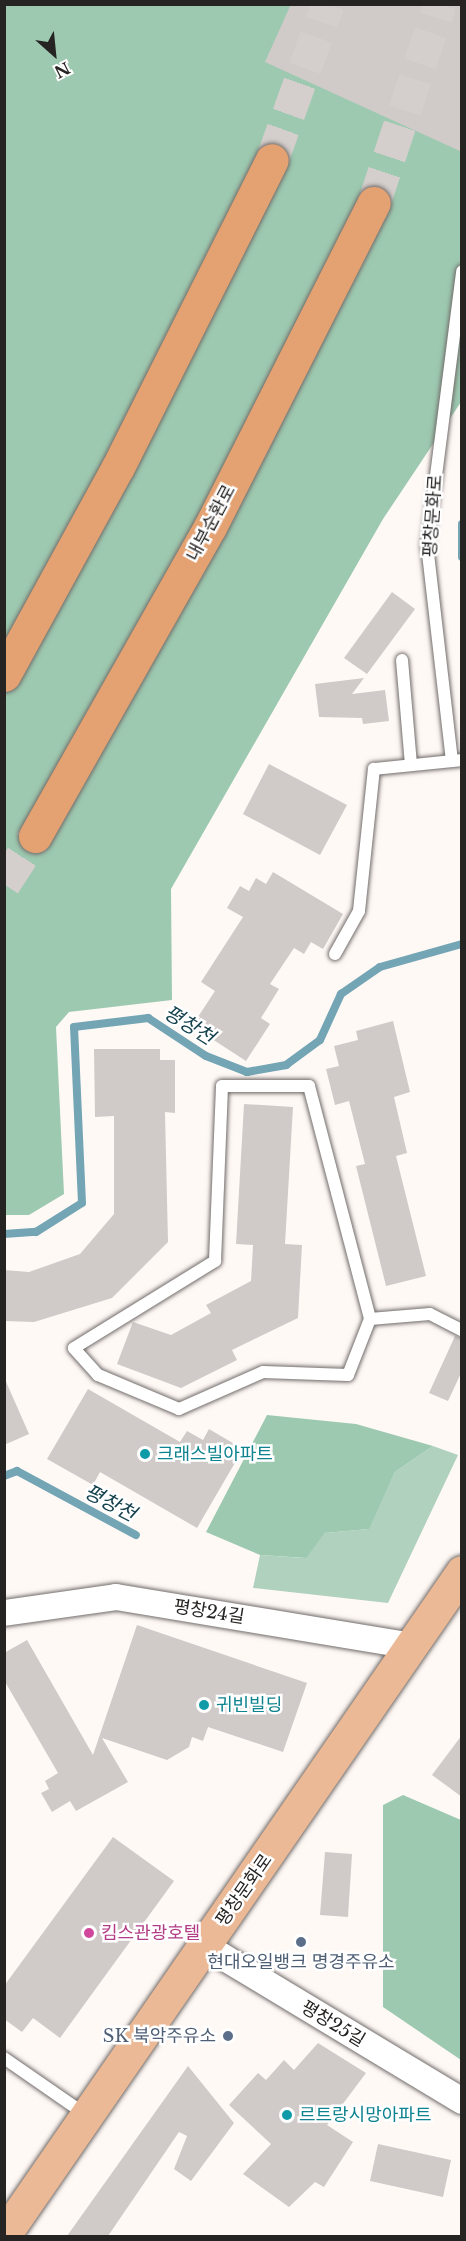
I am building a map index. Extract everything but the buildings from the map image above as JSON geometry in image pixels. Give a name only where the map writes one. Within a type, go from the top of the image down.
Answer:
[{"type":"highway","points":[[4,675],[118,466],[273,160]]},
{"type":"highway","name":"내부순환로","points":[[35,836],[210,527],[374,203]]},
{"type":"main road","name":"평창문화로","points":[[6,2235],[86,2115],[413,1646],[462,1572]]},
{"type":"street","name":"평창24길","points":[[4,1613],[116,1597],[413,1646]]},
{"type":"street","name":"평창25길","points":[[205,1946],[462,2101]]},
{"type":"lane","name":"평창문화로","points":[[335,954],[359,911],[374,769],[457,760],[427,546],[462,271]]},
{"type":"lane","points":[[402,660],[411,765]]},
{"type":"lane","points":[[222,1086],[309,1086],[370,1319],[348,1375],[263,1371],[179,1409],[98,1375],[74,1348],[215,1261],[222,1086]]},
{"type":"lane","points":[[370,1319],[430,1314],[462,1330]]},
{"type":"lane","points":[[4,2058],[86,2115]]},
{"type":"green space","points":[[5,5],[461,5],[461,402],[383,519],[171,889],[172,1000],[69,1012],[56,1027],[64,1194],[29,1215],[5,1215]]},
{"type":"green space","points":[[267,1415],[356,1424],[433,1446],[395,1472],[369,1529],[325,1533],[306,1558],[260,1555],[206,1532]]},
{"type":"green space","points":[[433,1446],[458,1455],[388,1603],[253,1588],[260,1555],[305,1558],[325,1533],[368,1529],[395,1472]]},
{"type":"green space","points":[[403,1795],[461,1820],[461,2060],[383,2007],[383,1805]]},
{"type":"waterway","name":"평창천","points":[[462,524],[462,557]]},
{"type":"waterway","name":"평창천","points":[[4,1234],[36,1232],[82,1203],[74,1027],[148,1018],[206,1056],[247,1072],[286,1065],[320,1040],[341,994],[380,967],[462,944]]},
{"type":"waterway","name":"평창천","points":[[4,1476],[17,1471],[136,1535]]},
{"type":"tunnel","points":[[272,160],[328,4]]},
{"type":"tunnel","points":[[374,203],[440,4]]},
{"type":"tunnel","points":[[4,884],[35,836]]},
{"type":"place","name":"크래스빌아파트","points":[[145,1454]]},
{"type":"place","name":"귀빈빌딩","points":[[204,1705]]},
{"type":"place","name":"킴스관광호텔","points":[[89,1933]]},
{"type":"place","name":"현대오일뱅크 명경주유소","points":[[301,1942]]},
{"type":"place","name":"SK 북악주유소","points":[[228,2036]]},
{"type":"place","name":"르트랑시망아파트","points":[[287,2115]]}]
